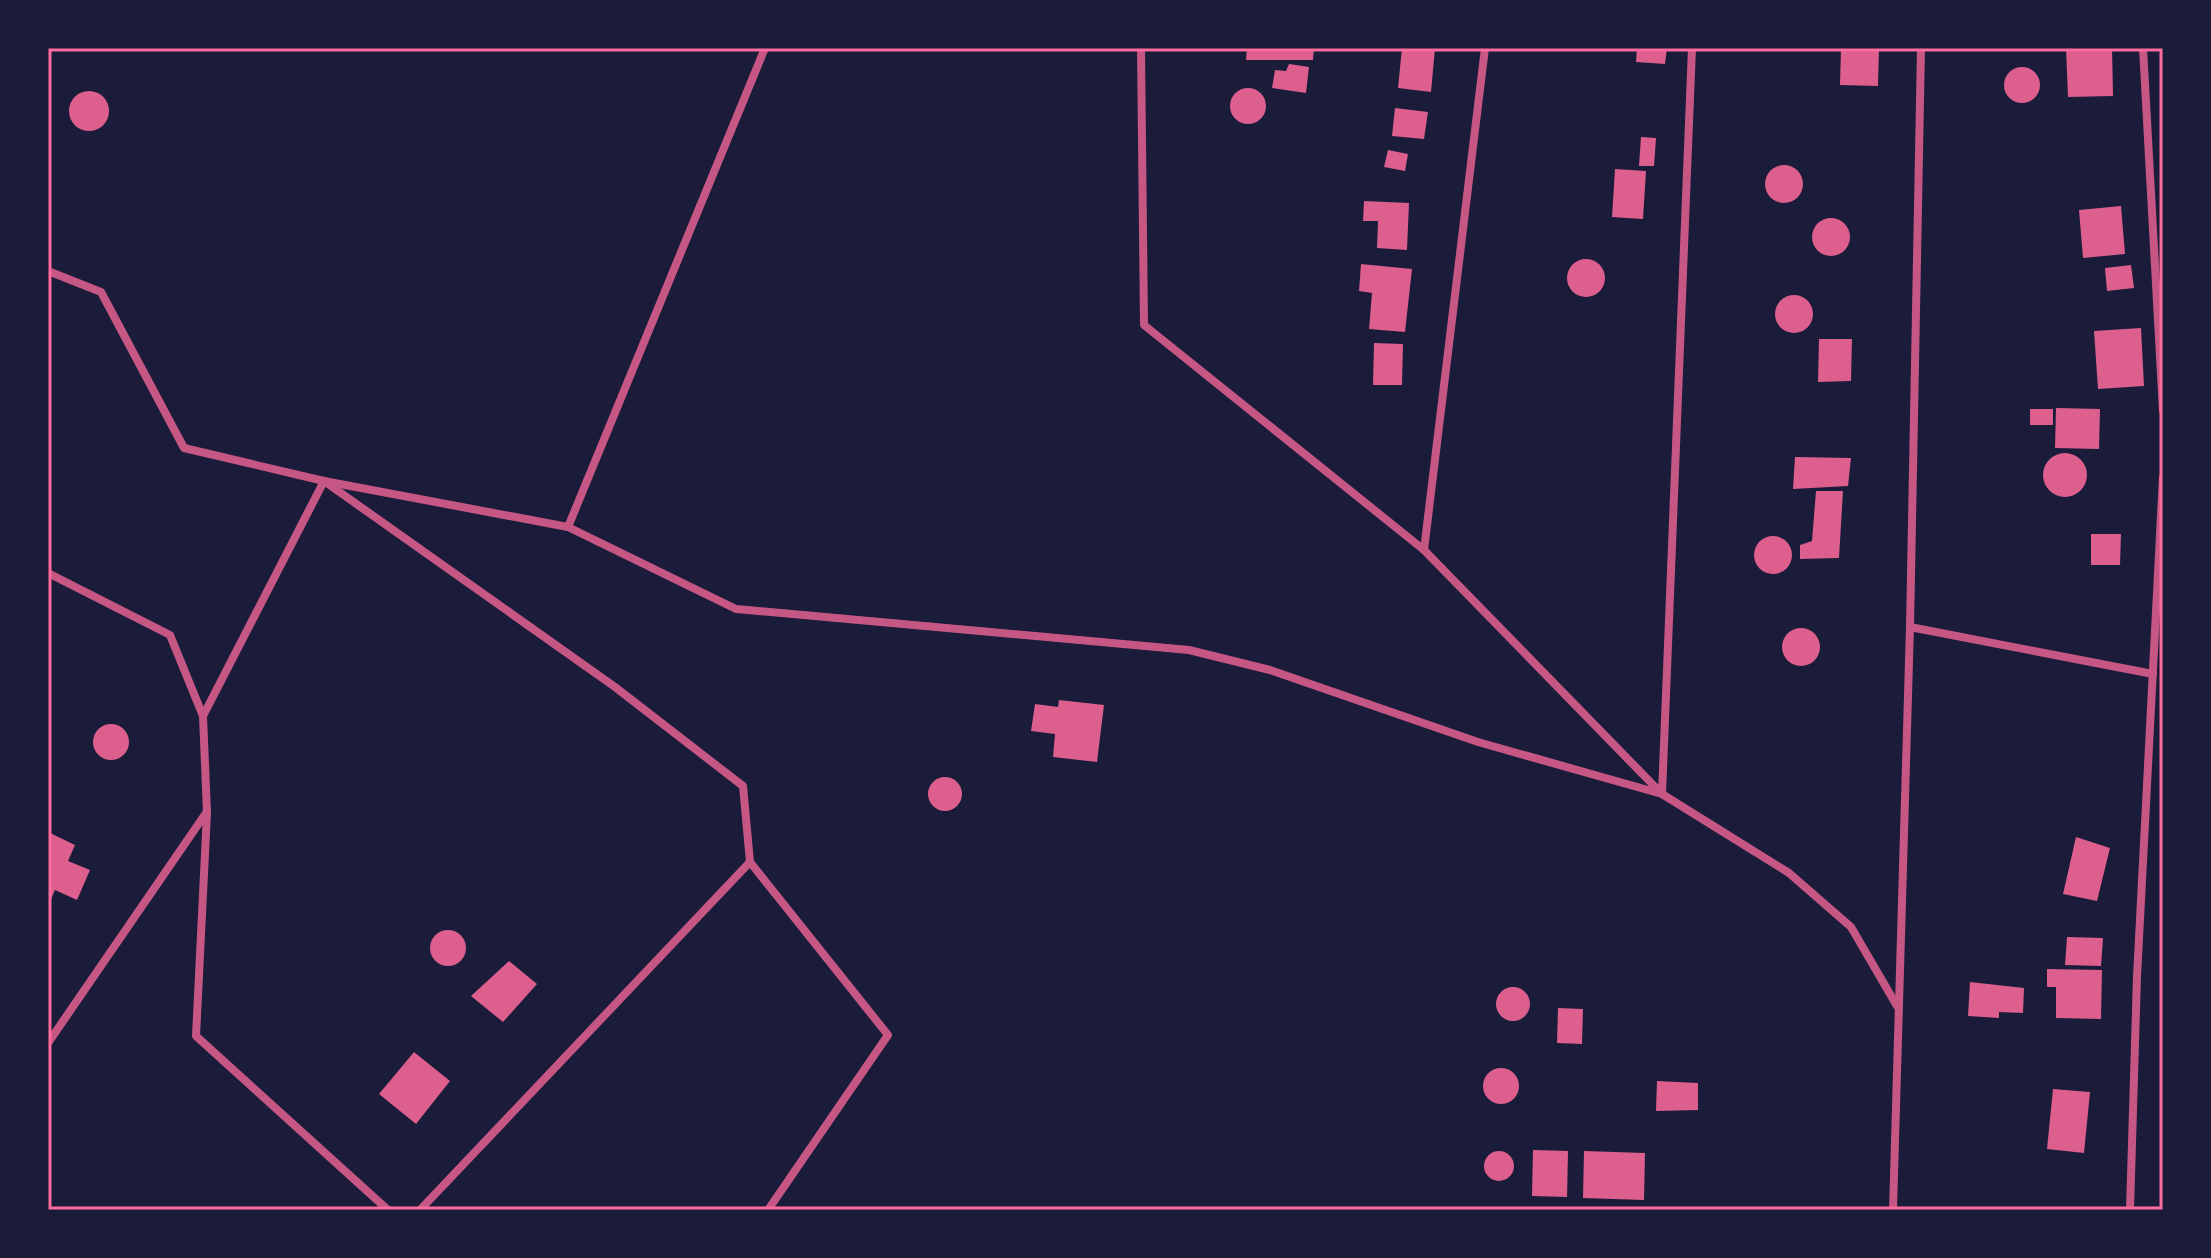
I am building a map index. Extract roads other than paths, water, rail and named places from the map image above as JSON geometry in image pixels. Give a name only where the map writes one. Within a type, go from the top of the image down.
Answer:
[{"type":"street","points":[[568,527],[765,48]]},
{"type":"street","points":[[1141,48],[1144,325],[1424,550],[1662,794],[1789,873],[1851,927],[1897,1006]]},
{"type":"street","points":[[1424,550],[1485,48]]},
{"type":"street","points":[[1662,794],[1692,48]]},
{"type":"street","points":[[1893,1210],[1910,627],[1921,48]]},
{"type":"street","points":[[2143,48],[2163,411]]},
{"type":"street","points":[[48,271],[101,292],[184,448],[324,481],[568,527],[736,609],[1189,650],[1270,670],[1478,742],[1662,794]]},
{"type":"street","points":[[2130,1210],[2137,977],[2163,477]]},
{"type":"street","points":[[203,716],[324,481]]},
{"type":"street","points":[[324,481],[615,687],[743,786],[750,862],[888,1035],[768,1210]]},
{"type":"street","points":[[48,573],[170,635],[203,716],[207,813],[196,1036],[388,1210]]},
{"type":"street","points":[[1910,627],[2153,674]]},
{"type":"street","points":[[48,1043],[207,813]]},
{"type":"street","points":[[420,1210],[750,862]]}]
